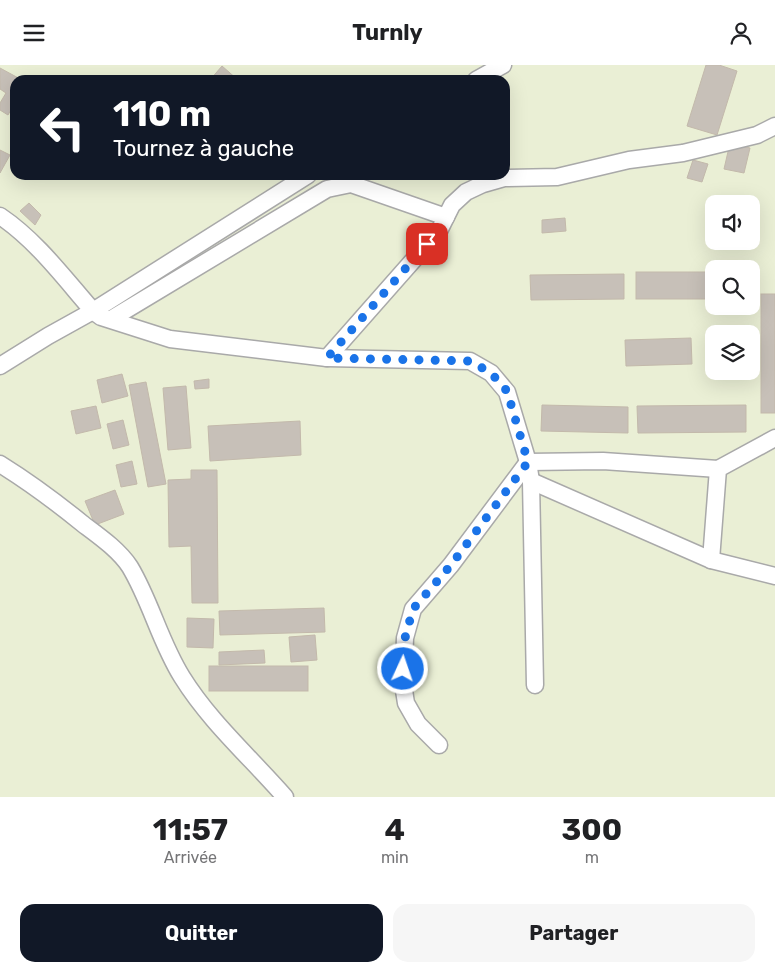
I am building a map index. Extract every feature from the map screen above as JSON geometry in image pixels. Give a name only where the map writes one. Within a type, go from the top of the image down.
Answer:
[{"type":"street","points":[[485,75],[503,65]]},
{"type":"street","points":[[510,178],[557,177],[629,160],[683,153],[757,135],[775,125]]},
{"type":"street","points":[[0,366],[48,335],[93,311],[300,180]]},
{"type":"street","points":[[327,358],[439,231],[452,205],[466,192],[497,180]]},
{"type":"street","points":[[111,319],[327,189],[351,184],[446,217]]},
{"type":"street","points":[[0,216],[19,229],[93,311],[101,317],[170,339],[327,358],[470,361],[491,373],[507,391],[528,462],[531,481],[535,685]]},
{"type":"street","points":[[528,462],[603,461],[718,469],[775,438]]},
{"type":"street","points":[[439,745],[418,724],[406,703],[403,684],[405,638],[413,609],[451,565],[528,462]]},
{"type":"street","points":[[0,463],[32,484],[107,542],[129,565],[181,676],[210,718],[285,797]]},
{"type":"street","points":[[711,560],[718,469]]},
{"type":"street","points":[[531,481],[711,560],[775,575]]},
{"type":"green space","points":[[0,65],[775,65],[775,797],[0,797]]},
{"type":"building","points":[[706,65],[719,65],[737,71],[717,135],[687,126]]},
{"type":"building","points":[[222,66],[232,75],[214,75]]},
{"type":"building","points":[[0,68],[13,75],[10,75],[10,112],[8,115],[0,110],[0,103],[6,93],[0,89]]},
{"type":"building","points":[[730,143],[750,148],[744,173],[724,169]]},
{"type":"building","points":[[0,150],[10,155],[0,173]]},
{"type":"building","points":[[693,160],[708,164],[702,182],[687,178]]},
{"type":"building","points":[[29,203],[41,215],[35,225],[20,211]]},
{"type":"building","points":[[565,218],[566,231],[542,233],[542,220]]},
{"type":"building","points":[[636,272],[705,272],[705,299],[636,299]]},
{"type":"building","points":[[624,274],[624,299],[531,300],[530,275]]},
{"type":"building","points":[[761,294],[775,294],[775,413],[761,413]]},
{"type":"building","points":[[691,338],[692,364],[626,366],[625,340]]},
{"type":"building","points":[[122,374],[128,396],[102,403],[97,380]]},
{"type":"building","points":[[209,379],[209,388],[195,389],[194,381]]},
{"type":"building","points":[[146,382],[166,484],[148,487],[129,385]]},
{"type":"building","points":[[186,386],[191,448],[168,450],[163,388]]},
{"type":"building","points":[[542,405],[628,407],[628,433],[541,431]]},
{"type":"building","points":[[746,405],[746,432],[638,433],[637,406]]},
{"type":"building","points":[[96,406],[101,428],[76,434],[71,411]]},
{"type":"building","points":[[123,420],[129,445],[113,449],[107,424]]},
{"type":"building","points":[[300,421],[301,455],[210,461],[208,426]]},
{"type":"building","points":[[132,461],[137,484],[121,487],[116,465]]},
{"type":"building","points":[[191,470],[217,470],[218,603],[192,603],[191,546],[169,547],[168,480],[191,479]]},
{"type":"building","points":[[115,490],[124,514],[95,525],[85,501]]},
{"type":"building","points":[[324,608],[325,632],[220,635],[219,611]]},
{"type":"building","points":[[187,618],[214,619],[213,648],[187,647]]},
{"type":"building","points":[[315,635],[317,660],[291,662],[289,637]]},
{"type":"building","points":[[264,650],[265,663],[219,665],[219,652]]},
{"type":"building","points":[[209,666],[308,666],[308,691],[209,691]]},
{"type":"route","points":[[403,669],[405,638],[413,609],[451,565],[528,462],[507,391],[491,373],[470,361],[327,358],[427,244]]}]
